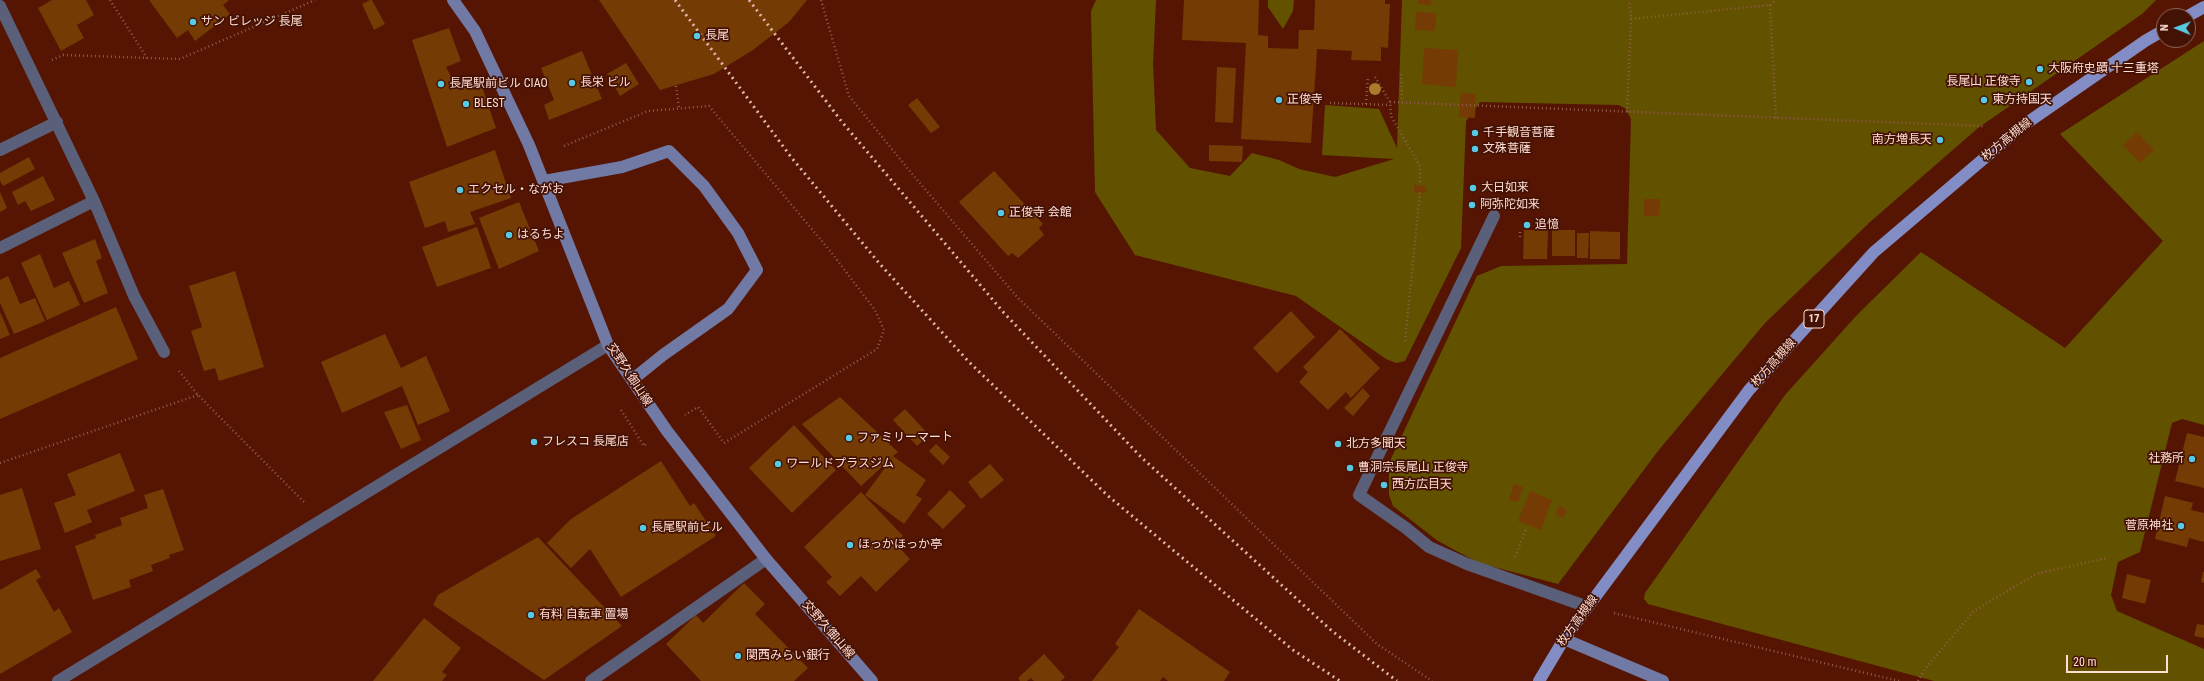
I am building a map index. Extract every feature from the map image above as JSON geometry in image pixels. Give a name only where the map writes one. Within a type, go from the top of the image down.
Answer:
[{"type":"main road","name":"交野久御山線","points":[[453,0],[475,31],[544,181],[608,345],[667,430],[766,558],[872,681]]},
{"type":"main road","name":"枚方高槻線","points":[[1539,681],[1564,639],[1749,390],[1874,252],[2021,127],[2156,35]]},
{"type":"main road","points":[[544,181],[622,167],[669,151],[704,186],[738,232],[757,270],[728,309],[663,355],[632,380]]},
{"type":"main road","points":[[1564,639],[1663,681]]},
{"type":"street","points":[[0,6],[94,201],[134,296],[164,352]]},
{"type":"street","points":[[0,150],[57,122]]},
{"type":"street","points":[[0,248],[94,201]]},
{"type":"street","points":[[1494,216],[1358,495],[1406,528],[1428,547],[1467,564],[1588,607]]},
{"type":"street","points":[[58,681],[608,345]]},
{"type":"street","points":[[591,681],[766,558]]},
{"type":"path","points":[[110,0],[147,58]]},
{"type":"path","points":[[32,71],[63,55],[180,59],[315,0]]},
{"type":"path","points":[[821,0],[849,96],[913,175],[1018,298],[1377,644],[1432,681]]},
{"type":"path","points":[[1627,112],[1631,19],[1629,0]]},
{"type":"path","points":[[1631,19],[1770,6],[1776,0]]},
{"type":"path","points":[[1770,6],[1776,118]]},
{"type":"path","points":[[1401,74],[1402,102]]},
{"type":"path","points":[[1366,104],[1368,77]]},
{"type":"path","points":[[1376,77],[1390,103],[1391,116],[1420,166],[1420,186]]},
{"type":"path","points":[[676,86],[679,108]]},
{"type":"path","points":[[1330,102],[1366,104],[1402,102],[2021,127]]},
{"type":"path","points":[[1405,346],[1420,192]]},
{"type":"path","points":[[1520,229],[1520,237]]},
{"type":"path","points":[[164,352],[198,395],[321,520]]},
{"type":"path","points":[[0,463],[198,395]]},
{"type":"path","points":[[1918,681],[1926,669],[1974,611],[2036,574],[2107,558]]},
{"type":"path","points":[[1588,607],[1899,681]]},
{"type":"shaded area","points":[[1096,0],[1156,0],[1153,64],[1156,130],[1190,168],[1230,176],[1252,153],[1279,160],[1299,169],[1335,177],[1394,159],[1322,155],[1325,105],[1379,109],[1397,148],[1402,0],[2156,0],[2142,14],[1978,128],[1870,222],[1765,323],[1658,451],[1558,584],[1479,563],[1438,541],[1393,506],[1389,495],[1389,463],[1477,276],[1501,266],[1627,264],[1631,119],[1625,108],[1618,105],[1480,102],[1466,121],[1461,248],[1405,361],[1396,363],[1386,359],[1296,296],[1135,255],[1095,192],[1091,11]]},
{"type":"shaded area","points":[[1268,0],[1294,0],[1293,11],[1283,29],[1268,7]]},
{"type":"shaded area","points":[[2204,41],[2204,425],[2182,419],[2172,423],[2140,552],[2118,562],[2111,595],[2117,611],[2204,649],[2204,681],[1934,681],[1648,604],[1644,599],[1645,593],[1785,395],[1857,315],[1921,252],[2065,348],[2163,241],[2060,134],[2193,48],[2196,48],[2196,46]]},
{"type":"building","points":[[52,0],[86,0],[94,15],[77,25],[84,38],[61,51],[38,8]]},
{"type":"building","name":"サン ビレッジ 長尾","points":[[149,0],[229,0],[223,5],[230,14],[195,41],[188,30],[177,38]]},
{"type":"building","points":[[372,0],[385,24],[374,30],[362,4]]},
{"type":"building","name":"長尾","points":[[599,0],[807,0],[789,22],[753,50],[714,74],[660,90]]},
{"type":"building","name":"正俊寺","points":[[1184,0],[1259,0],[1258,35],[1268,36],[1268,48],[1298,49],[1299,30],[1314,30],[1315,0],[1385,0],[1385,4],[1390,4],[1388,48],[1381,47],[1381,61],[1351,60],[1352,51],[1317,49],[1311,143],[1241,139],[1246,43],[1182,40]]},
{"type":"building","points":[[1418,0],[1431,0],[1431,5],[1418,4]]},
{"type":"building","points":[[1416,12],[1436,13],[1435,31],[1415,30]]},
{"type":"building","name":"長尾駅前ビル CIAO","points":[[449,28],[461,61],[446,67],[457,88],[480,81],[496,128],[447,147],[412,40]]},
{"type":"building","points":[[1424,48],[1458,50],[1456,87],[1422,84]]},
{"type":"building","name":"長栄 ビル","points":[[582,51],[602,99],[549,120],[544,105],[554,100],[541,68]]},
{"type":"building","points":[[626,63],[639,84],[620,96],[607,74]]},
{"type":"building","points":[[1217,67],[1236,68],[1233,123],[1215,122]]},
{"type":"building","points":[[1461,93],[1476,94],[1475,118],[1459,117]]},
{"type":"building","points":[[917,98],[940,127],[931,133],[908,105]]},
{"type":"building","points":[[2137,132],[2154,150],[2140,163],[2123,145]]},
{"type":"building","points":[[1209,145],[1243,146],[1242,162],[1209,161]]},
{"type":"building","name":"エクセル・ながお","points":[[495,150],[511,198],[470,212],[475,224],[448,232],[445,221],[425,228],[409,182]]},
{"type":"building","points":[[29,157],[35,169],[3,186],[0,181],[0,173]]},
{"type":"building","name":"正俊寺 会館","points":[[994,171],[1043,224],[1039,228],[1044,235],[1018,258],[1012,253],[1008,256],[959,202]]},
{"type":"building","points":[[43,176],[55,200],[31,211],[25,201],[18,205],[12,192]]},
{"type":"building","points":[[1414,185],[1426,186],[1426,193],[1414,192]]},
{"type":"building","points":[[0,192],[7,208],[0,212]]},
{"type":"building","points":[[1644,199],[1660,199],[1659,216],[1644,216]]},
{"type":"building","name":"はるちよ","points":[[519,202],[539,251],[499,269],[479,218]]},
{"type":"building","points":[[477,227],[491,268],[437,287],[422,247]]},
{"type":"building","points":[[1524,230],[1548,230],[1547,259],[1523,259]]},
{"type":"building","points":[[1552,230],[1575,230],[1575,256],[1552,256]]},
{"type":"building","points":[[1590,231],[1620,232],[1620,259],[1590,259]]},
{"type":"building","points":[[1577,233],[1589,233],[1588,258],[1577,258]]},
{"type":"building","points":[[95,239],[102,258],[96,261],[108,293],[84,303],[62,253]]},
{"type":"building","points":[[40,254],[54,288],[69,281],[80,305],[47,320],[21,263]]},
{"type":"building","points":[[235,271],[264,367],[219,381],[215,368],[204,371],[191,331],[202,327],[189,286]]},
{"type":"building","points":[[8,276],[20,304],[35,298],[45,321],[14,334],[0,303],[0,280]]},
{"type":"building","points":[[116,307],[138,359],[0,419],[0,358]]},
{"type":"building","points":[[1291,311],[1315,337],[1277,373],[1253,348]]},
{"type":"building","points":[[0,312],[10,335],[0,339]]},
{"type":"building","points":[[1340,329],[1380,368],[1351,398],[1346,392],[1328,410],[1299,382],[1308,372],[1303,367]]},
{"type":"building","points":[[385,334],[401,368],[426,356],[450,411],[418,425],[402,386],[342,413],[321,362]]},
{"type":"building","points":[[1363,388],[1370,396],[1353,416],[1344,408]]},
{"type":"building","name":"ファミリーマート","points":[[840,397],[898,452],[893,456],[926,480],[916,495],[922,499],[904,524],[865,495],[893,457],[861,486],[802,424]]},
{"type":"building","points":[[407,405],[421,440],[401,449],[384,412]]},
{"type":"building","points":[[905,409],[929,435],[917,446],[893,420]]},
{"type":"building","points":[[794,425],[836,470],[792,513],[749,468]]},
{"type":"building","name":"社務所","points":[[2187,433],[2204,437],[2204,488],[2175,481]]},
{"type":"building","points":[[936,444],[950,457],[943,465],[929,451]]},
{"type":"building","points":[[120,453],[135,491],[87,510],[92,522],[65,533],[54,503],[76,495],[67,474]]},
{"type":"building","name":"長尾駅前ビル","points":[[661,461],[690,506],[694,503],[716,536],[621,597],[590,549],[571,568],[547,543],[571,519]]},
{"type":"building","points":[[990,464],[1004,480],[981,499],[968,482]]},
{"type":"building","points":[[1514,484],[1523,487],[1518,502],[1509,500]]},
{"type":"building","points":[[22,488],[41,549],[0,561],[0,495]]},
{"type":"building","points":[[163,489],[184,550],[169,555],[170,558],[151,565],[153,571],[129,580],[131,587],[93,600],[75,546],[96,538],[95,535],[122,525],[120,518],[148,508],[144,495]]},
{"type":"building","points":[[950,490],[966,506],[943,529],[927,514]]},
{"type":"building","points":[[1530,491],[1552,500],[1541,530],[1518,521]]},
{"type":"building","name":"ほっかほっか亭","points":[[861,492],[903,536],[895,543],[910,559],[876,592],[861,576],[840,596],[826,582],[832,577],[804,547]]},
{"type":"building","name":"菅原神社","points":[[2165,496],[2193,503],[2191,510],[2204,513],[2204,542],[2189,538],[2187,547],[2155,539]]},
{"type":"building","points":[[1559,506],[1567,510],[1563,518],[1556,515]]},
{"type":"building","name":"有料 自転車 置場","points":[[538,537],[622,626],[544,680],[433,605],[438,595]]},
{"type":"building","points":[[36,569],[41,577],[36,580],[54,612],[59,608],[72,632],[0,674],[0,590]]},
{"type":"building","points":[[2204,572],[2204,583],[2201,582]]},
{"type":"building","points":[[2127,574],[2151,580],[2145,604],[2122,598]]},
{"type":"building","points":[[744,583],[765,604],[755,614],[808,668],[794,681],[701,681],[666,644],[696,615],[703,623]]},
{"type":"building","points":[[1139,609],[1230,672],[1224,681],[1168,681],[1163,677],[1160,681],[1092,681],[1119,647],[1115,644]]},
{"type":"building","points":[[424,618],[461,648],[442,672],[447,675],[442,681],[373,681]]},
{"type":"building","points":[[2197,624],[2204,625],[2204,638],[2194,636]]},
{"type":"building","points":[[1044,654],[1065,677],[1061,681],[1034,681],[1031,678],[1027,681],[1020,681],[1018,678]]},
{"type":"railway","points":[[675,0],[791,157],[879,263],[968,361],[1107,495],[1293,650],[1340,681]]},
{"type":"railway","points":[[749,0],[842,122],[1004,313],[1141,457],[1332,631],[1397,681]]},
{"type":"place","name":"サン ビレッジ 長尾","points":[[193,22]]},
{"type":"place","name":"長尾","points":[[697,36]]},
{"type":"place","name":"大阪府史蹟 十三重塔","points":[[2040,69]]},
{"type":"place","name":"長尾山 正俊寺","points":[[2029,82]]},
{"type":"place","name":"長栄 ビル","points":[[572,83]]},
{"type":"place","name":"長尾駅前ビル CIAO","points":[[441,84]]},
{"type":"place","name":"正俊寺","points":[[1279,100]]},
{"type":"place","name":"東方持国天","points":[[1984,100]]},
{"type":"place","name":"BLEST","points":[[466,104]]},
{"type":"place","name":"千手観音菩薩","points":[[1475,133]]},
{"type":"place","name":"南方増長天","points":[[1940,140]]},
{"type":"place","name":"文殊菩薩","points":[[1475,149]]},
{"type":"place","name":"大日如来","points":[[1473,188]]},
{"type":"place","name":"エクセル・ながお","points":[[460,190]]},
{"type":"place","name":"阿弥陀如来","points":[[1472,205]]},
{"type":"place","name":"正俊寺 会館","points":[[1001,213]]},
{"type":"place","name":"追憶","points":[[1527,225]]},
{"type":"place","name":"はるちよ","points":[[509,235]]},
{"type":"place","name":"ファミリーマート","points":[[849,438]]},
{"type":"place","name":"フレスコ 長尾店","points":[[534,442]]},
{"type":"place","name":"北方多聞天","points":[[1338,444]]},
{"type":"place","name":"社務所","points":[[2192,459]]},
{"type":"place","name":"ワールドプラスジム","points":[[778,464]]},
{"type":"place","name":"曹洞宗長尾山 正俊寺","points":[[1350,468]]},
{"type":"place","name":"西方広目天","points":[[1384,485]]},
{"type":"place","name":"菅原神社","points":[[2181,526]]},
{"type":"place","name":"長尾駅前ビル","points":[[643,528]]},
{"type":"place","name":"ほっかほっか亭","points":[[850,545]]},
{"type":"place","name":"有料 自転車 置場","points":[[531,615]]},
{"type":"place","name":"関西みらい銀行","points":[[738,656]]}]
